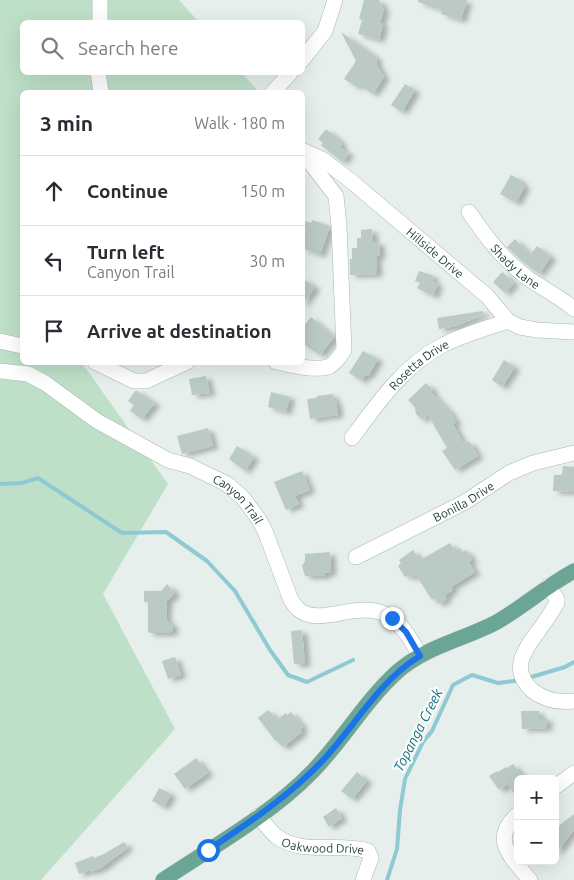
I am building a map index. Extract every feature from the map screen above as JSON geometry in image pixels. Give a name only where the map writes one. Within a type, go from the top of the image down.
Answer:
[{"type":"main road","points":[[163,880],[258,816],[296,787],[326,757],[380,689],[397,672],[420,656],[495,622],[574,571]]},
{"type":"street","points":[[100,0],[100,20]]},
{"type":"street","points":[[305,56],[326,31],[335,0]]},
{"type":"street","points":[[98,75],[101,90]]},
{"type":"street","points":[[275,90],[288,75]]},
{"type":"street","name":"Hillside Drive","points":[[305,152],[322,159],[357,186],[486,296],[508,321],[520,327],[536,330],[574,332]]},
{"type":"street","points":[[294,365],[313,368],[328,366],[336,361],[344,350],[336,196],[305,155]]},
{"type":"street","name":"Shady Lane","points":[[469,212],[488,241],[500,254],[526,277],[574,309]]},
{"type":"street","name":"Rosetta Drive","points":[[352,438],[382,398],[417,362],[443,345],[508,321]]},
{"type":"street","points":[[0,341],[20,346]]},
{"type":"street","points":[[101,365],[134,381],[146,381],[181,365]]},
{"type":"street","name":"Canyon Trail","points":[[0,371],[28,374],[45,383],[98,421],[168,460],[190,466],[227,484],[243,498],[266,531],[291,600],[298,609],[307,614],[317,616],[362,609],[377,611],[392,618],[406,632],[420,656]]},
{"type":"street","name":"Bonilla Drive","points":[[356,557],[465,502],[509,473],[533,463],[574,453]]},
{"type":"street","points":[[548,586],[557,603],[524,652],[520,667],[532,689],[543,697],[556,701],[574,701]]},
{"type":"street","points":[[559,784],[574,773]]},
{"type":"street","name":"Oakwood Drive","points":[[258,816],[277,836],[290,843],[306,847],[374,851],[363,880]]},
{"type":"street","points":[[514,819],[506,828],[504,839],[512,858],[530,880]]},
{"type":"green space","points":[[0,0],[179,0],[197,20],[20,20],[20,75],[244,75],[257,90],[20,90],[20,365],[83,365],[168,484],[103,594],[175,729],[41,880],[0,880]]},
{"type":"building","points":[[364,0],[379,0],[384,10],[380,23],[383,24],[379,40],[358,34],[362,20],[359,19]]},
{"type":"building","points":[[418,0],[467,0],[461,20],[441,14],[442,10],[418,2]]},
{"type":"building","points":[[341,32],[376,57],[377,65],[384,77],[373,94],[359,84],[357,87],[344,79],[356,61]]},
{"type":"building","points":[[405,84],[415,90],[402,112],[391,105]]},
{"type":"building","points":[[326,129],[338,139],[342,145],[340,147],[349,154],[342,162],[321,145],[323,143],[318,139]]},
{"type":"building","points":[[511,175],[522,181],[520,183],[525,186],[516,203],[500,194]]},
{"type":"building","points":[[312,220],[330,226],[320,255],[305,249],[305,221],[311,223]]},
{"type":"building","points":[[372,229],[373,242],[379,242],[380,256],[376,256],[377,274],[350,275],[352,248],[357,248],[357,238],[361,238],[361,230]]},
{"type":"building","points":[[515,239],[530,255],[537,246],[551,257],[539,274],[507,247]]},
{"type":"building","points":[[419,271],[434,276],[432,281],[438,284],[433,296],[417,288],[420,283],[415,281]]},
{"type":"building","points":[[502,272],[514,283],[505,293],[493,282]]},
{"type":"building","points":[[305,280],[315,287],[305,301]]},
{"type":"building","points":[[483,311],[484,314],[457,326],[439,329],[437,318]]},
{"type":"building","points":[[311,317],[334,337],[320,355],[305,345],[305,324]]},
{"type":"building","points":[[363,351],[378,359],[368,376],[365,375],[362,381],[349,373]]},
{"type":"building","points":[[504,360],[515,367],[502,387],[492,380]]},
{"type":"building","points":[[206,376],[210,393],[192,395],[189,379]]},
{"type":"building","points":[[426,383],[433,390],[431,392],[450,412],[456,422],[453,424],[463,443],[470,442],[478,456],[455,470],[442,451],[447,448],[428,415],[422,420],[416,414],[415,407],[408,400]]},
{"type":"building","points":[[136,390],[155,403],[142,419],[130,411],[134,405],[128,401]]},
{"type":"building","points":[[271,392],[290,397],[286,412],[268,407]]},
{"type":"building","points":[[333,394],[338,415],[310,419],[307,399]]},
{"type":"building","points":[[208,428],[213,446],[182,454],[177,436]]},
{"type":"building","points":[[237,446],[254,457],[245,471],[229,459]]},
{"type":"building","points":[[563,466],[574,467],[574,492],[553,491],[554,475],[562,475]]},
{"type":"building","points":[[302,471],[310,490],[295,496],[299,504],[286,510],[274,482]]},
{"type":"building","points":[[450,543],[455,551],[460,548],[462,552],[466,550],[472,560],[469,562],[475,572],[451,587],[453,590],[445,595],[447,599],[438,604],[435,598],[432,600],[416,575],[411,578],[409,575],[405,577],[398,566],[401,563],[399,560],[413,550],[420,560]]},
{"type":"building","points":[[330,552],[331,573],[325,573],[325,576],[305,576],[302,566],[305,561],[305,554]]},
{"type":"building","points":[[167,584],[175,593],[167,601],[166,619],[173,626],[173,630],[170,633],[150,633],[148,632],[148,602],[144,602],[144,591],[161,591]]},
{"type":"building","points":[[302,630],[305,664],[294,664],[291,631]]},
{"type":"building","points":[[175,657],[181,675],[168,679],[162,661]]},
{"type":"building","points":[[268,710],[277,719],[291,712],[303,727],[300,729],[302,732],[283,747],[274,739],[258,718]]},
{"type":"building","points":[[521,711],[539,711],[539,718],[547,718],[547,728],[522,729]]},
{"type":"building","points":[[196,758],[208,773],[185,789],[174,774]]},
{"type":"building","points":[[513,764],[521,775],[514,775],[514,794],[508,784],[499,790],[489,776]]},
{"type":"building","points":[[357,772],[367,781],[352,799],[341,791]]},
{"type":"building","points":[[159,788],[171,794],[164,807],[152,801]]},
{"type":"building","points":[[336,808],[342,818],[329,827],[323,817]]},
{"type":"building","points":[[574,814],[574,830],[559,849],[559,826]]},
{"type":"building","points":[[124,842],[128,847],[101,868],[79,874],[75,863],[104,854]]},
{"type":"waterway","points":[[0,484],[22,483],[38,478],[122,533],[166,532],[207,561],[235,591],[270,650],[288,675],[307,682],[353,660]]},
{"type":"waterway","name":"Topanga Creek","points":[[528,678],[565,667],[574,662]]},
{"type":"waterway","name":"Topanga Creek","points":[[387,880],[397,849],[405,779],[423,742],[432,731],[453,685],[472,675],[498,683],[521,680]]},
{"type":"route","points":[[208,850],[296,787],[326,757],[380,689],[397,672],[420,656],[406,632],[392,618]]}]
